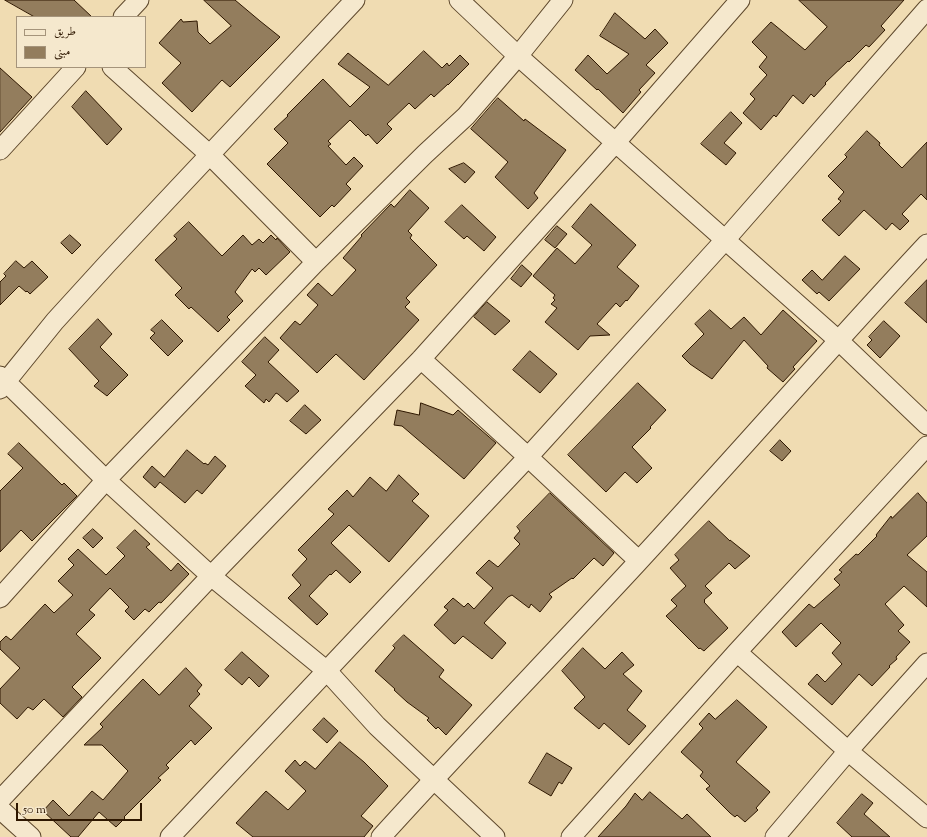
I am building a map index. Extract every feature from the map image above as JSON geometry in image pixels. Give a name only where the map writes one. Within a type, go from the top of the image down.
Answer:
[{"type":"street","points":[[124,16],[139,0]]},
{"type":"street","points":[[356,0],[55,321],[2,382],[211,576],[327,671],[377,726],[495,837]]},
{"type":"street","points":[[459,0],[518,56],[838,340],[927,425]]},
{"type":"street","points":[[0,598],[106,480],[316,262],[425,154],[466,116],[518,56],[563,0]]},
{"type":"street","points":[[0,800],[211,576],[421,359],[616,142],[740,0]]},
{"type":"street","points":[[170,837],[528,457],[725,240],[927,9]]},
{"type":"street","points":[[0,150],[75,68]]},
{"type":"street","points":[[113,68],[210,155],[316,262]]},
{"type":"street","points":[[381,837],[433,779],[639,561],[838,340],[927,244]]},
{"type":"street","points":[[421,359],[639,561]]},
{"type":"street","points":[[571,837],[737,652],[927,446]]},
{"type":"street","points":[[737,652],[848,751],[927,818]]},
{"type":"street","points":[[774,837],[848,751],[927,663]]},
{"type":"street","points":[[0,809],[31,837]]},
{"type":"building","points":[[5,0],[74,0],[91,16],[33,16]]},
{"type":"building","points":[[204,0],[235,0],[280,37],[230,87],[222,80],[192,112],[162,83],[181,63],[159,43],[181,19],[183,22],[197,21],[198,32],[210,44],[231,26]]},
{"type":"building","points":[[799,0],[904,0],[881,26],[885,30],[869,47],[866,45],[849,62],[848,61],[825,83],[826,84],[814,97],[811,94],[803,104],[793,95],[776,117],[774,115],[761,130],[743,113],[755,99],[750,94],[767,75],[759,67],[767,57],[752,42],[771,22],[805,50],[827,27]]},
{"type":"building","points":[[615,13],[645,39],[655,29],[668,43],[646,65],[655,73],[639,90],[641,92],[623,113],[575,70],[588,55],[607,74],[629,54],[600,36]]},
{"type":"building","points":[[424,51],[442,68],[447,63],[449,66],[460,55],[469,64],[434,97],[431,94],[415,109],[409,103],[387,124],[392,129],[377,144],[368,134],[366,136],[350,120],[328,141],[331,144],[328,146],[346,165],[354,157],[363,166],[346,184],[351,189],[334,207],[332,205],[320,217],[267,164],[288,143],[274,129],[323,79],[350,107],[370,87],[338,64],[348,53],[388,85]]},
{"type":"building","points":[[0,68],[32,97],[0,132]]},
{"type":"building","points":[[86,91],[122,129],[107,145],[72,107]]},
{"type":"building","points":[[498,98],[524,121],[525,119],[566,150],[534,193],[538,198],[528,209],[495,177],[508,162],[471,129]]},
{"type":"building","points":[[731,112],[742,123],[724,143],[736,153],[726,165],[701,144]]},
{"type":"building","points":[[867,131],[902,168],[927,142],[927,200],[921,194],[902,214],[909,221],[900,230],[892,223],[886,230],[864,210],[839,236],[822,220],[841,201],[838,199],[844,192],[828,176],[847,157],[845,155]]},
{"type":"building","points":[[464,163],[475,172],[465,183],[449,169]]},
{"type":"building","points":[[410,190],[429,208],[408,231],[412,235],[410,238],[437,265],[406,298],[410,302],[405,307],[419,320],[364,380],[336,354],[317,373],[280,338],[295,321],[300,325],[318,305],[307,295],[318,283],[332,296],[356,270],[343,258],[362,236],[361,235],[391,204],[394,207]]},
{"type":"building","points":[[591,204],[636,245],[617,267],[639,286],[627,301],[626,300],[620,307],[616,303],[597,324],[610,335],[590,336],[578,350],[545,322],[557,308],[551,304],[555,300],[553,298],[555,295],[533,276],[557,248],[575,264],[592,245],[572,227]]},
{"type":"building","points":[[462,205],[496,237],[484,251],[467,236],[464,239],[445,222]]},
{"type":"building","points":[[189,222],[222,256],[243,235],[252,245],[259,239],[263,243],[271,235],[276,240],[277,238],[290,252],[266,275],[259,268],[255,272],[252,269],[235,292],[243,301],[227,317],[230,320],[218,332],[191,307],[189,309],[175,295],[182,288],[155,260],[177,239],[174,236]]},
{"type":"building","points":[[557,226],[567,234],[555,248],[545,240]]},
{"type":"building","points":[[70,235],[81,245],[72,254],[61,243]]},
{"type":"building","points":[[845,256],[860,269],[829,301],[819,292],[817,294],[802,280],[812,270],[822,280]]},
{"type":"building","points":[[16,261],[24,268],[32,261],[48,277],[30,294],[19,286],[0,305],[0,282],[6,276],[4,274]]},
{"type":"building","points":[[522,265],[532,274],[521,287],[511,279]]},
{"type":"building","points":[[927,280],[927,323],[905,303]]},
{"type":"building","points":[[487,302],[510,321],[495,335],[474,317]]},
{"type":"building","points":[[710,310],[731,329],[744,317],[761,335],[783,310],[817,341],[793,367],[795,369],[783,382],[767,368],[768,366],[744,340],[712,379],[690,364],[682,356],[704,334],[695,324]]},
{"type":"building","points":[[98,319],[112,334],[100,347],[128,375],[107,396],[94,386],[99,381],[69,349]]},
{"type":"building","points":[[162,320],[183,341],[168,356],[150,338],[155,333],[151,330]]},
{"type":"building","points":[[884,321],[900,336],[880,358],[867,345],[872,340],[869,337]]},
{"type":"building","points":[[265,337],[279,350],[268,362],[299,391],[287,402],[276,393],[269,402],[266,399],[264,403],[245,386],[256,375],[242,362]]},
{"type":"building","points":[[530,351],[557,374],[540,393],[513,370]]},
{"type":"building","points":[[638,383],[666,410],[632,447],[652,468],[637,483],[625,472],[606,492],[568,455]]},
{"type":"building","points":[[421,403],[453,415],[458,410],[496,443],[464,479],[402,426],[394,425],[397,410],[419,415]]},
{"type":"building","points":[[305,405],[321,420],[306,434],[290,421]]},
{"type":"building","points":[[780,440],[791,451],[782,461],[770,451]]},
{"type":"building","points":[[19,443],[62,485],[64,483],[77,496],[32,541],[21,530],[0,552],[0,491],[23,468],[8,454]]},
{"type":"building","points":[[187,450],[204,464],[205,463],[208,465],[215,456],[226,466],[202,494],[197,490],[185,503],[160,482],[155,488],[143,477],[152,466],[164,477]]},
{"type":"building","points":[[399,475],[419,494],[412,501],[429,516],[389,562],[349,525],[331,543],[361,572],[350,583],[336,570],[331,575],[330,574],[309,596],[328,614],[317,625],[288,598],[301,585],[292,575],[307,559],[298,550],[334,514],[328,509],[347,490],[353,497],[370,477],[386,491]]},
{"type":"building","points":[[550,493],[614,553],[603,566],[594,558],[573,579],[572,578],[549,594],[552,597],[540,612],[531,604],[529,608],[512,595],[508,597],[484,623],[506,643],[492,659],[463,636],[455,644],[453,643],[434,625],[448,610],[444,607],[453,598],[464,607],[468,603],[474,609],[493,588],[476,573],[489,560],[498,567],[520,544],[514,538],[520,531],[517,527]]},
{"type":"building","points":[[918,493],[927,503],[927,536],[907,555],[927,572],[927,607],[904,586],[885,604],[904,625],[898,631],[910,642],[896,657],[897,659],[872,686],[859,674],[832,705],[808,684],[817,674],[825,682],[842,664],[832,653],[841,643],[821,623],[796,647],[782,632],[809,604],[814,608],[840,585],[834,579],[842,572],[839,570],[856,554],[858,555],[877,536],[876,535],[891,516],[892,518]]},
{"type":"building","points":[[709,521],[730,541],[750,556],[735,569],[729,563],[705,586],[712,593],[704,600],[704,602],[728,628],[704,651],[700,648],[699,649],[666,616],[677,606],[671,600],[686,586],[670,568],[679,560],[675,555]]},
{"type":"building","points":[[93,529],[103,538],[93,548],[83,538]]},
{"type":"building","points":[[135,530],[150,544],[146,547],[171,571],[178,563],[189,574],[161,603],[159,602],[149,612],[145,609],[134,620],[125,611],[129,607],[110,588],[89,610],[95,615],[76,634],[101,658],[72,687],[82,697],[63,717],[44,699],[33,710],[28,707],[17,719],[0,703],[0,689],[20,668],[0,649],[0,642],[6,636],[11,640],[45,604],[54,613],[73,595],[58,581],[74,565],[68,559],[78,549],[106,575],[125,556],[117,548]]},
{"type":"building","points":[[404,635],[444,670],[439,677],[472,705],[446,735],[438,727],[436,729],[427,720],[429,718],[407,702],[375,671],[395,648],[393,646]]},
{"type":"building","points":[[583,648],[605,669],[622,652],[634,665],[623,674],[642,691],[627,710],[646,726],[629,745],[604,723],[599,729],[574,708],[585,697],[562,671]]},
{"type":"building","points":[[242,652],[269,676],[259,687],[249,677],[242,685],[225,670]]},
{"type":"building","points":[[186,668],[202,685],[197,691],[200,694],[189,706],[212,728],[195,745],[191,740],[166,765],[169,768],[158,778],[161,780],[116,827],[99,812],[78,837],[71,837],[43,811],[53,800],[69,816],[92,791],[103,800],[128,771],[102,745],[84,745],[103,727],[100,724],[143,679],[159,695]]},
{"type":"building","points":[[737,700],[767,727],[736,762],[770,792],[756,808],[758,810],[745,822],[737,815],[735,817],[730,813],[706,789],[710,786],[700,776],[703,772],[681,752],[703,728],[699,724],[709,713],[715,719]]},
{"type":"building","points":[[324,718],[338,731],[327,743],[313,730]]},
{"type":"building","points":[[340,742],[364,762],[388,786],[361,816],[373,826],[364,837],[253,837],[236,823],[266,791],[288,810],[306,791],[285,771],[295,760],[300,766],[305,761],[315,769]]},
{"type":"building","points":[[547,753],[572,768],[562,784],[559,782],[551,796],[529,783]]},
{"type":"building","points":[[650,792],[682,819],[687,814],[711,837],[598,837],[626,806],[635,793],[642,800]]},
{"type":"building","points":[[862,794],[873,803],[864,814],[890,837],[852,837],[837,823]]}]
